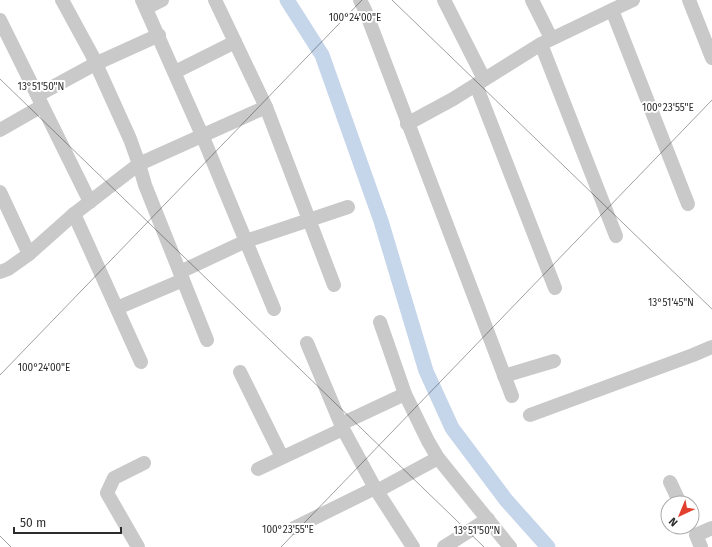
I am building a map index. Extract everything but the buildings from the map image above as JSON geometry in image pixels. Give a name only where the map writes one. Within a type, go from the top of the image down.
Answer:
[{"type":"street","points":[[62,0],[92,55],[130,139],[145,185],[207,340]]},
{"type":"street","points":[[162,0],[144,4],[202,135],[274,310]]},
{"type":"street","points":[[215,0],[266,107],[334,285]]},
{"type":"street","points":[[360,0],[512,396]]},
{"type":"street","points":[[444,0],[480,82],[555,288]]},
{"type":"street","points":[[532,0],[616,236]]},
{"type":"street","points":[[689,0],[712,58]]},
{"type":"street","points":[[407,124],[453,99],[546,41],[621,4],[688,204]]},
{"type":"street","points":[[0,20],[90,202]]},
{"type":"street","points":[[0,130],[95,64],[159,36]]},
{"type":"street","points":[[175,72],[235,42]]},
{"type":"street","points":[[0,272],[8,269],[29,254],[74,214],[139,164],[266,107]]},
{"type":"street","points":[[0,192],[29,254]]},
{"type":"street","points":[[117,308],[246,241],[348,207]]},
{"type":"street","points":[[74,214],[141,362]]},
{"type":"street","points":[[380,322],[406,394],[428,441],[438,458],[510,547]]},
{"type":"street","points":[[307,343],[342,426],[376,489],[413,547]]},
{"type":"street","points":[[530,415],[712,347]]},
{"type":"street","points":[[504,376],[554,361]]},
{"type":"street","points":[[240,372],[282,458]]},
{"type":"street","points":[[258,469],[406,394]]},
{"type":"street","points":[[294,528],[438,458]]},
{"type":"street","points":[[138,547],[108,493],[114,478],[144,463]]},
{"type":"street","points":[[670,482],[676,495]]},
{"type":"street","points":[[444,547],[488,518]]},
{"type":"street","points":[[696,536],[712,528]]},
{"type":"waterway","points":[[287,0],[322,55],[381,221],[426,371],[452,428],[506,500],[548,547]]}]
